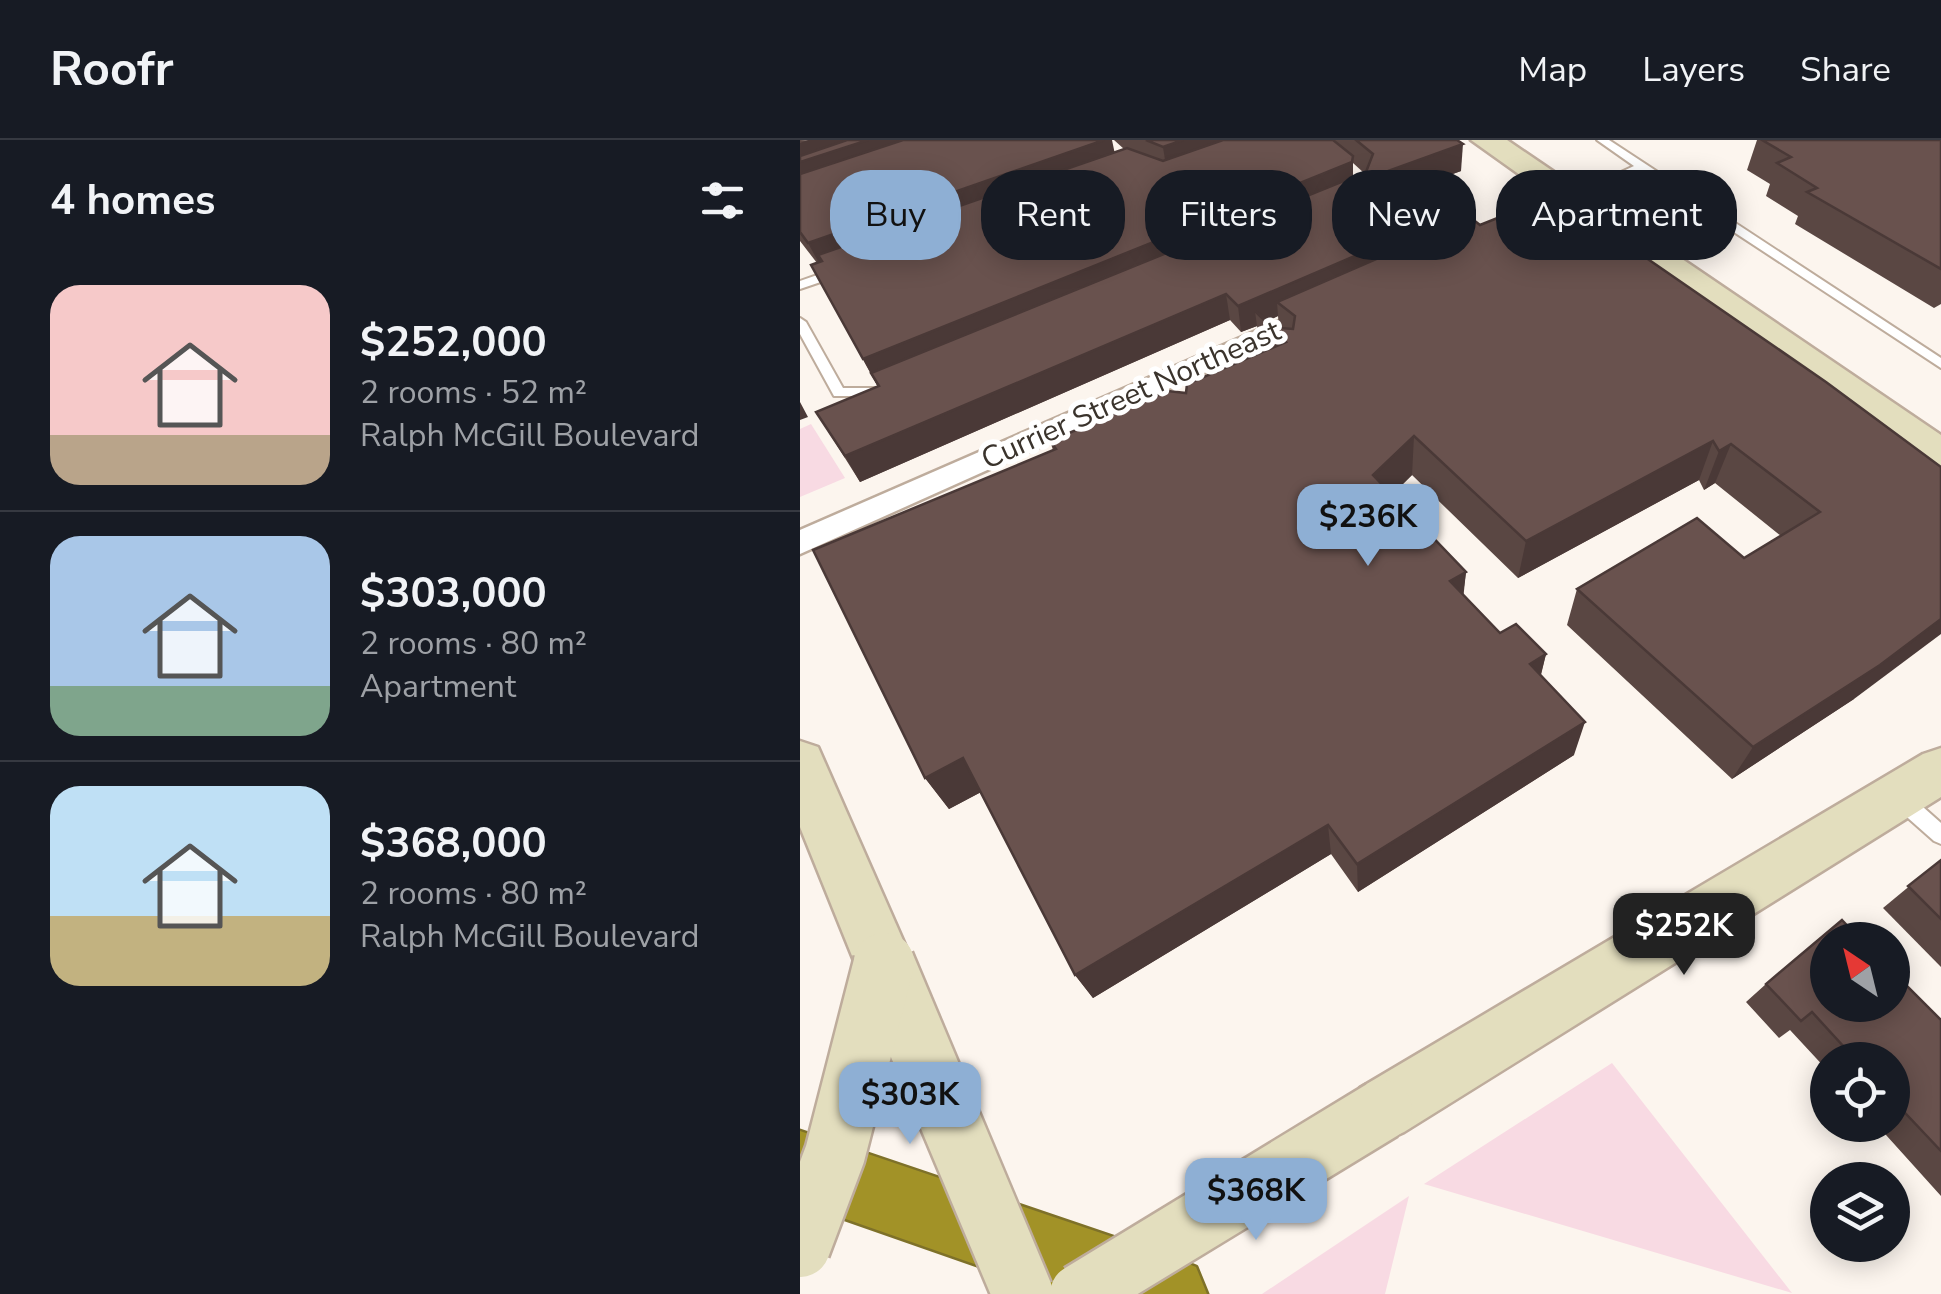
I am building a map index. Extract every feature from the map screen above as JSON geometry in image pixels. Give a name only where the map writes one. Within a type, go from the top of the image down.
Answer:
[{"type":"highway","points":[[800,1167],[1169,1294]]},
{"type":"main road","points":[[1486,140],[1520,170]]},
{"type":"main road","points":[[1643,260],[1941,455]]},
{"type":"main road","points":[[800,763],[1023,1294]]},
{"type":"main road","points":[[1080,1294],[1919,783]]},
{"type":"main road","points":[[800,1247],[835,1154],[884,964]]},
{"type":"street","name":"Currier Street Northeast","points":[[800,542],[1157,395],[1270,344],[1335,304]]},
{"type":"lane","points":[[1602,140],[1941,364]]},
{"type":"lane","points":[[1633,170],[1642,166]]},
{"type":"lane","points":[[800,285],[855,265]]},
{"type":"lane","points":[[800,322],[839,393],[866,396],[900,384]]},
{"type":"lane","points":[[1919,783],[1941,835]]},
{"type":"shaded area","points":[[811,424],[845,478],[800,497],[800,429]]},
{"type":"shaded area","points":[[1612,1063],[1792,1293],[1424,1184]]},
{"type":"shaded area","points":[[1409,1196],[1385,1294],[1262,1294]]},
{"type":"building","points":[[847,140],[868,140],[800,162],[800,156]]},
{"type":"building","points":[[903,140],[1104,140],[1018,170],[981,170],[981,183],[961,190],[961,170],[830,170],[830,235],[808,243],[800,232],[800,174]]},
{"type":"building","points":[[1146,140],[1183,140],[1163,147]]},
{"type":"building","points":[[1223,140],[1333,140],[1353,156],[1352,162],[1312,178],[1312,170],[1145,170],[1145,245],[1125,253],[1125,170],[1063,170],[1127,148],[1163,161]]},
{"type":"building","points":[[1356,140],[1457,140],[1463,144],[1391,170],[1367,170],[1373,154]]},
{"type":"building","points":[[1762,140],[1941,140],[1941,269],[1807,192],[1817,188],[1777,163],[1791,157]]},
{"type":"building","points":[[1332,186],[1332,260],[1345,260],[1238,306],[1226,294],[845,456],[816,412],[879,386],[871,373],[1149,260],[1312,260],[1312,194]]},
{"type":"building","points":[[981,199],[981,260],[1109,260],[863,359],[811,265],[822,261],[818,255],[830,251],[830,260],[961,260],[961,205]]},
{"type":"building","points":[[1496,219],[1496,260],[1649,260],[1941,467],[1941,619],[1880,665],[1753,747],[1577,589],[1697,518],[1744,558],[1820,512],[1731,444],[1719,451],[1713,441],[1526,541],[1414,436],[1373,475],[1466,572],[1450,581],[1500,633],[1516,624],[1546,654],[1530,664],[1585,722],[1357,864],[1328,825],[1075,975],[963,758],[925,778],[813,550],[1056,449],[1050,441],[1168,391],[1186,393],[1187,384],[1286,342],[1255,311],[1280,328],[1293,329],[1295,316],[1277,302],[1374,260],[1476,260],[1476,222],[1480,225]]},
{"type":"building","points":[[1941,860],[1941,919],[1908,886]]},
{"type":"building","points":[[1810,947],[1810,1014],[1801,1021],[1766,984]]},
{"type":"building","points":[[1910,989],[1941,1020],[1941,1151],[1910,1118],[1910,1042],[1840,1042],[1821,1022],[1910,1022]]}]
